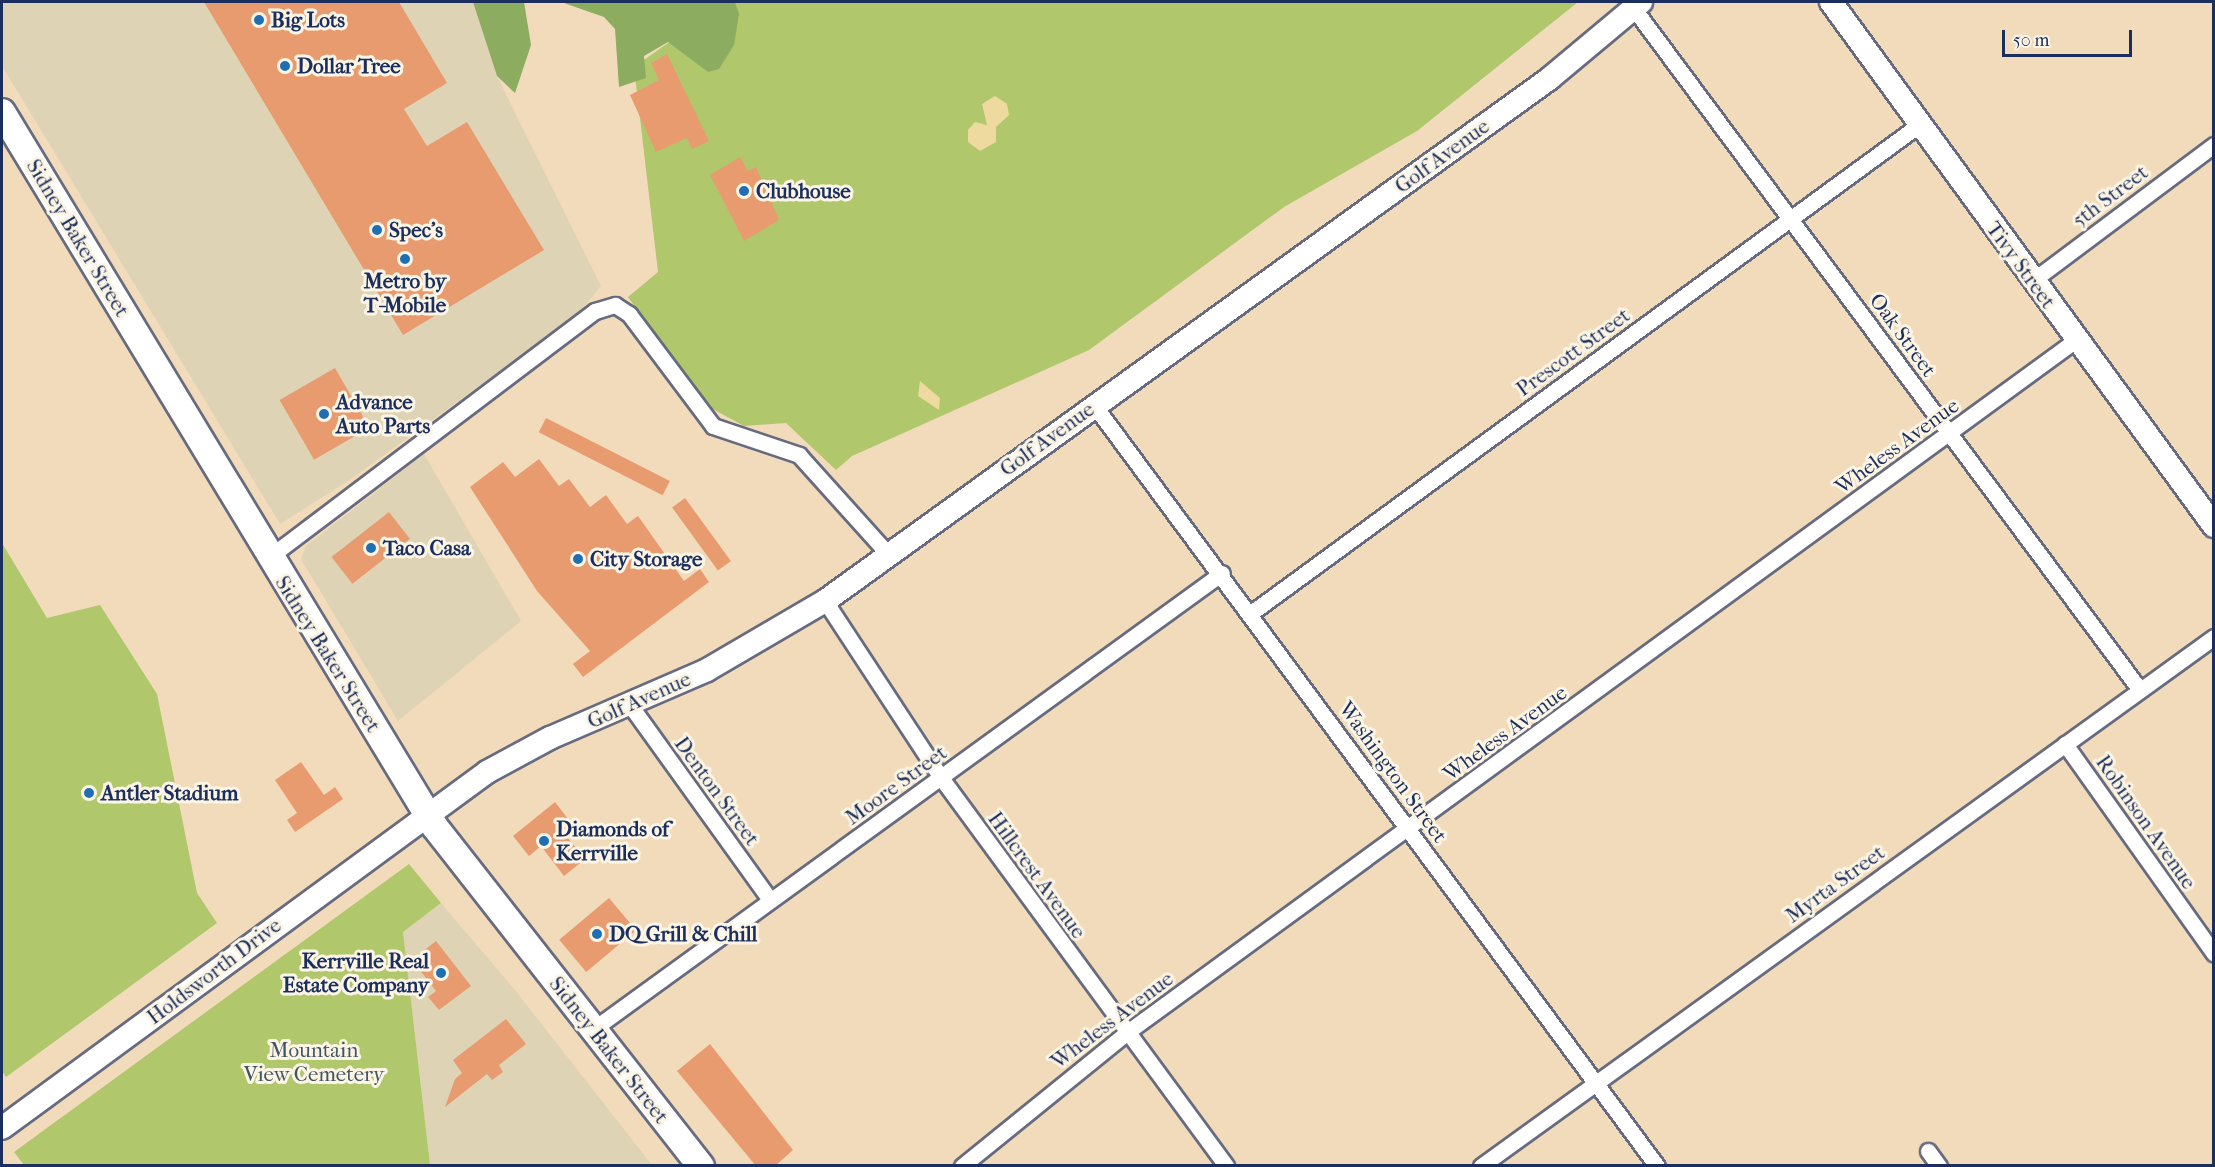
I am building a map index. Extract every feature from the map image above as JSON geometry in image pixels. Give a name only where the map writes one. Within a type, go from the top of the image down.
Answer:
[{"type":"main road","name":"Tivy Street","points":[[1832,2],[2032,281],[2214,526]]},
{"type":"main road","name":"Golf Avenue","points":[[428,815],[487,772],[707,670],[825,602],[1094,405],[1549,79],[1636,3]]},
{"type":"main road","name":"Sidney Baker Street","points":[[2,112],[268,558],[428,815],[592,1030],[700,1166]]},
{"type":"main road","name":"Holdsworth Drive","points":[[2,1128],[428,815]]},
{"type":"street","name":"Oak Street","points":[[1636,3],[1791,218],[2140,690]]},
{"type":"street","name":"Prescott Street","points":[[1251,613],[1920,124]]},
{"type":"street","name":"5th Street","points":[[2032,281],[2214,145]]},
{"type":"street","points":[[268,558],[595,311],[615,305],[629,314],[713,426],[799,455],[888,554]]},
{"type":"street","name":"Wheless Avenue","points":[[962,1166],[1126,1033],[1409,829],[2077,339]]},
{"type":"street","name":"Washington Street","points":[[1094,405],[1222,573],[1657,1166]]},
{"type":"street","name":"Moore Street","points":[[592,1030],[770,900],[942,779],[1222,573]]},
{"type":"street","name":"Hillcrest Avenue","points":[[825,602],[942,779],[1126,1033],[1226,1166]]},
{"type":"street","name":"Myrta Street","points":[[1481,1166],[2214,637]]},
{"type":"street","name":"Denton Street","points":[[630,705],[770,900]]},
{"type":"street","name":"Robinson Avenue","points":[[2065,744],[2214,954]]},
{"type":"street","points":[[1928,1151],[1939,1166]]},
{"type":"shaded area","points":[[2,2],[473,2],[497,76],[601,286],[577,315],[351,479],[280,524],[2,66]]},
{"type":"shaded area","points":[[424,454],[521,621],[398,721],[301,559],[306,546]]},
{"type":"shaded area","points":[[441,903],[515,990],[652,1165],[430,1165],[403,932]]},
{"type":"green space","points":[[473,2],[524,2],[531,45],[515,93],[497,76]]},
{"type":"green space","points":[[561,2],[735,2],[739,14],[734,45],[719,69],[708,72],[668,42],[644,56],[646,78],[619,87],[615,29],[604,17]]},
{"type":"green space","points":[[726,2],[1578,2],[1417,131],[1284,207],[1089,350],[852,456],[836,470],[786,423],[744,426],[707,406],[628,297],[658,272],[634,67]]},
{"type":"green space","name":"Antler Stadium","points":[[2,543],[47,618],[100,605],[157,694],[197,893],[217,923],[6,1077],[2,1071]]},
{"type":"green space","name":"Mountain View Cemetery","points":[[409,864],[441,903],[403,932],[430,1165],[25,1166],[14,1152]]},
{"type":"sand","points":[[995,96],[1007,104],[1009,115],[996,127],[996,142],[980,151],[968,142],[968,130],[975,122],[987,125],[982,104]]},
{"type":"sand","points":[[920,381],[940,398],[939,410],[918,396]]},
{"type":"building","points":[[204,2],[399,2],[447,83],[404,109],[427,146],[467,122],[544,250],[403,335]]},
{"type":"building","points":[[667,54],[709,141],[692,149],[687,138],[656,152],[630,95],[659,80],[651,63]]},
{"type":"building","name":"Clubhouse","points":[[740,157],[748,171],[756,167],[779,220],[744,241],[710,175]]},
{"type":"building","name":"Advance Auto Parts","points":[[335,368],[370,428],[314,460],[280,400]]},
{"type":"building","points":[[546,418],[670,481],[663,495],[539,432]]},
{"type":"building","points":[[539,459],[559,486],[569,479],[590,507],[606,495],[627,524],[638,516],[684,581],[700,569],[709,582],[583,677],[573,664],[590,651],[537,591],[470,487],[503,462],[515,477]]},
{"type":"building","points":[[685,498],[731,561],[718,571],[672,507]]},
{"type":"building","name":"Taco Casa","points":[[389,512],[410,539],[352,584],[331,557]]},
{"type":"building","points":[[301,762],[324,795],[335,787],[343,799],[295,832],[287,820],[297,813],[275,780]]},
{"type":"building","name":"Diamonds of Kerrville","points":[[555,802],[572,824],[563,832],[585,859],[564,876],[541,846],[529,856],[513,836]]},
{"type":"building","name":"DQ Grill & Chill","points":[[609,898],[636,930],[586,972],[559,940]]},
{"type":"building","name":"Kerrville Real Estate Company","points":[[436,941],[471,986],[439,1010],[428,997],[436,991],[412,960]]},
{"type":"building","points":[[506,1019],[526,1044],[499,1065],[503,1072],[492,1080],[487,1074],[445,1107],[455,1079],[462,1073],[453,1060]]},
{"type":"building","points":[[710,1044],[793,1150],[775,1166],[756,1166],[677,1071]]},
{"type":"place","name":"Big Lots","points":[[259,20]]},
{"type":"place","name":"Dollar Tree","points":[[285,66]]},
{"type":"place","name":"Clubhouse","points":[[744,191]]},
{"type":"place","name":"Spec's","points":[[377,230]]},
{"type":"place","name":"Metro by T-Mobile","points":[[405,259]]},
{"type":"place","name":"Advance Auto Parts","points":[[324,414]]},
{"type":"place","name":"Taco Casa","points":[[371,548]]},
{"type":"place","name":"City Storage","points":[[578,559]]},
{"type":"place","name":"Antler Stadium","points":[[89,793]]},
{"type":"place","name":"Diamonds of Kerrville","points":[[544,841]]},
{"type":"place","name":"DQ Grill & Chill","points":[[597,934]]},
{"type":"place","name":"Kerrville Real Estate Company","points":[[441,973]]}]
